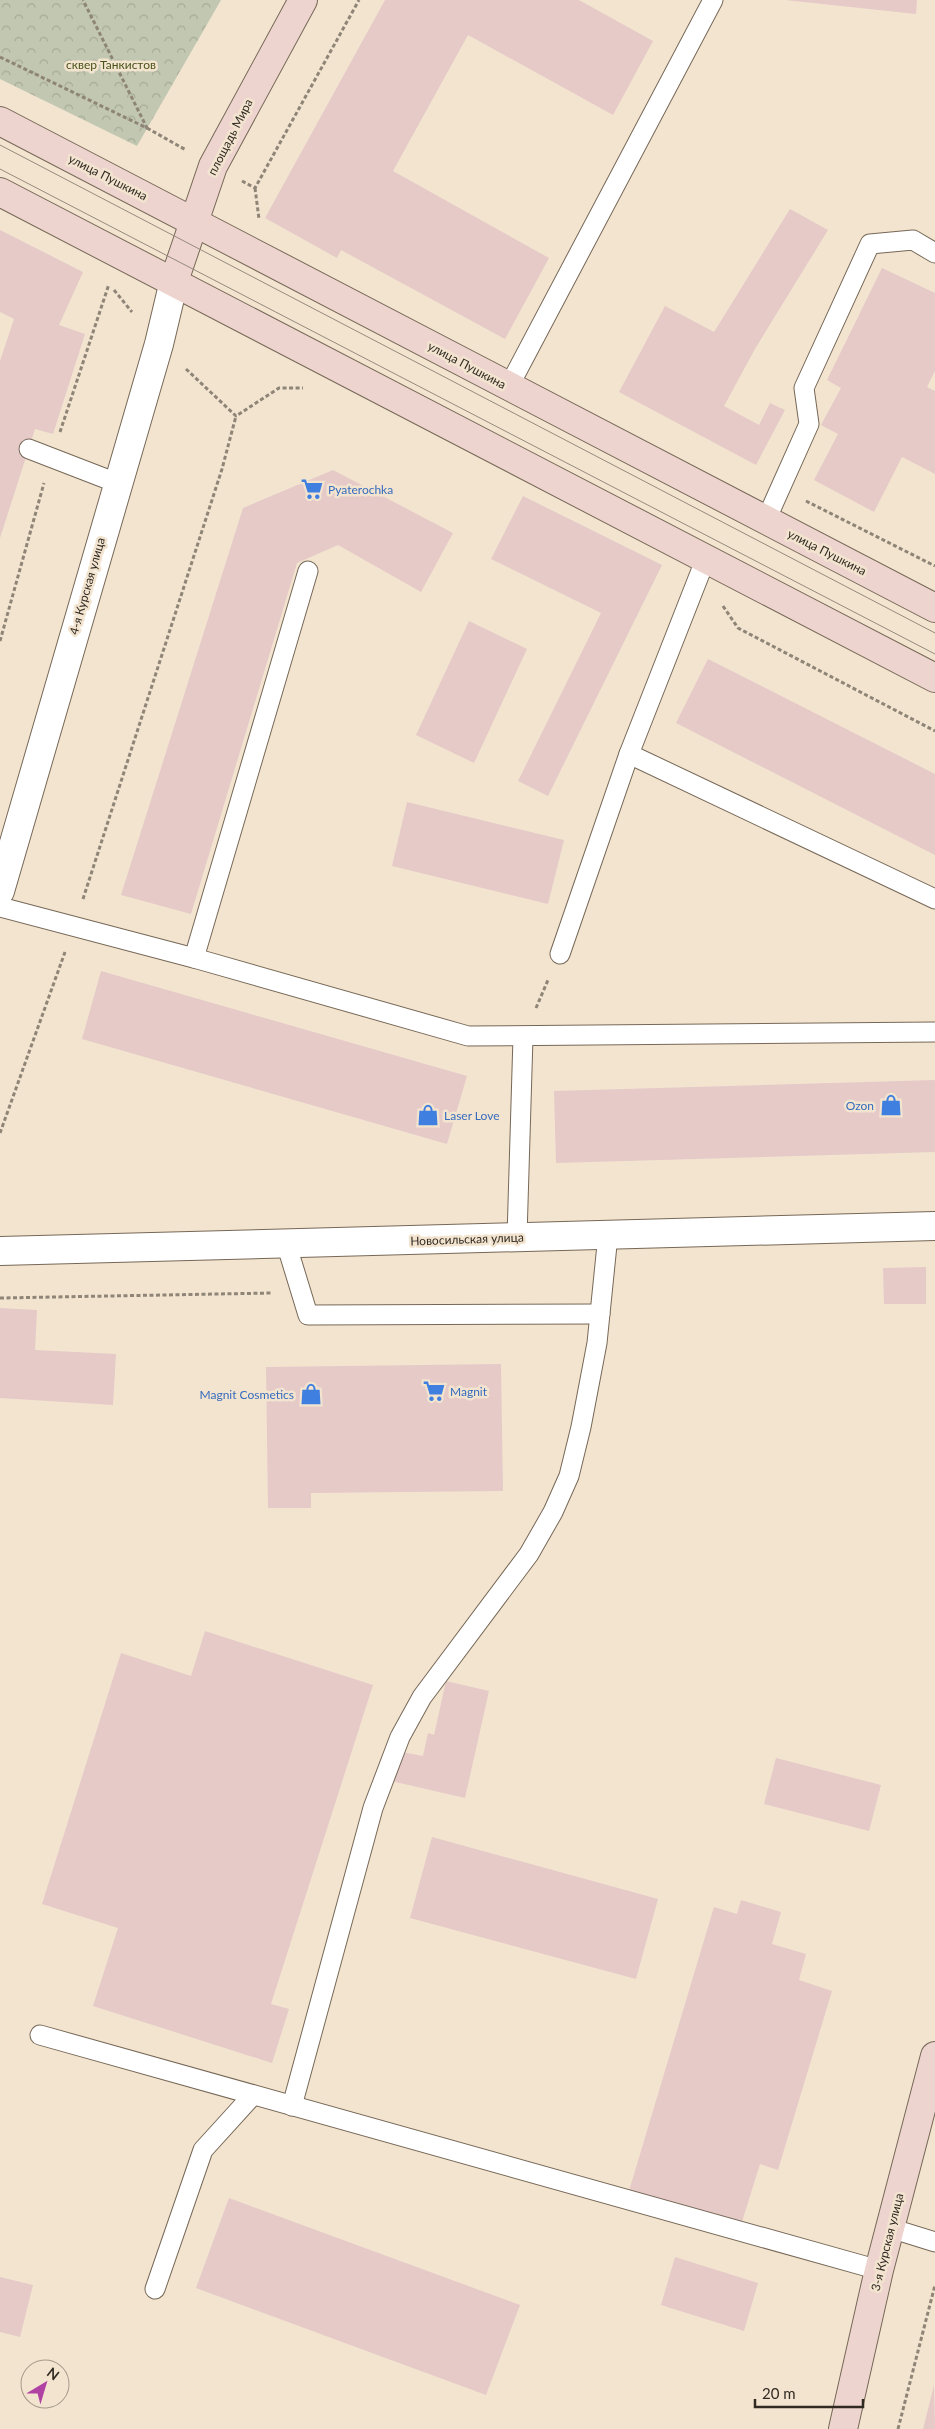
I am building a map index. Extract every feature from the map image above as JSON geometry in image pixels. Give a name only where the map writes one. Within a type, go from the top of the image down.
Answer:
[{"type":"main road","name":"площадь Мира","points":[[174,282],[213,166],[303,0]]},
{"type":"main road","name":"улица Пушкина","points":[[0,121],[935,608]]},
{"type":"main road","points":[[0,192],[174,282],[703,566],[935,678]]},
{"type":"main road","name":"3-я Курская улица","points":[[843,2429],[879,2270],[935,2056]]},
{"type":"street","name":"4-я Курская улица","points":[[0,891],[5,851],[159,344],[174,282]]},
{"type":"street","name":"Новосильская улица","points":[[0,1251],[935,1226]]},
{"type":"lane","points":[[509,386],[713,0]]},
{"type":"lane","points":[[766,520],[810,424],[804,388],[870,244],[913,240],[935,253]]},
{"type":"lane","points":[[29,449],[52,456],[117,483]]},
{"type":"lane","points":[[560,954],[629,754],[703,566]]},
{"type":"lane","points":[[194,958],[308,571]]},
{"type":"lane","points":[[629,754],[935,899]]},
{"type":"lane","points":[[0,907],[194,958],[468,1036],[935,1032]]},
{"type":"lane","points":[[517,1237],[523,1037]]},
{"type":"lane","points":[[292,2106],[373,1808],[400,1737],[422,1697],[529,1554],[553,1512],[569,1476],[582,1427],[600,1314],[608,1235]]},
{"type":"lane","points":[[286,1243],[308,1315],[600,1314]]},
{"type":"lane","points":[[40,2035],[879,2270]]},
{"type":"lane","points":[[155,2289],[203,2150],[253,2095]]},
{"type":"lane","points":[[890,2228],[935,2242]]},
{"type":"path","points":[[0,57],[147,128],[83,0]]},
{"type":"path","points":[[107,276],[109,284],[159,344],[236,416]]},
{"type":"path","points":[[0,641],[52,456],[109,284]]},
{"type":"path","points":[[0,1133],[74,926],[222,469],[236,416],[279,388],[305,388]]},
{"type":"path","points":[[703,566],[738,628],[935,731]]},
{"type":"path","points":[[523,1037],[560,954]]},
{"type":"path","points":[[0,1298],[301,1293]]},
{"type":"path","points":[[898,2429],[935,2285]]},
{"type":"green space","name":"сквер Танкистов","points":[[0,0],[221,0],[137,146],[0,79]]},
{"type":"building","points":[[385,0],[579,0],[653,41],[613,115],[468,35],[393,171],[549,258],[505,339],[341,250],[337,258],[265,218]]},
{"type":"building","points":[[785,0],[917,0],[916,14]]},
{"type":"building","points":[[790,209],[828,230],[755,349],[724,406],[759,425],[770,403],[785,410],[756,465],[619,392],[665,306],[714,332]]},
{"type":"building","points":[[0,230],[83,272],[59,325],[85,334],[53,434],[35,429],[0,538],[0,361],[14,319],[0,312]]},
{"type":"building","points":[[882,268],[935,293],[935,371],[927,387],[935,391],[935,474],[902,457],[874,512],[814,480],[838,434],[821,425],[841,388],[827,380]]},
{"type":"building","points":[[333,470],[453,533],[421,592],[338,545],[297,563],[191,914],[121,895],[243,508]]},
{"type":"building","points":[[523,496],[662,565],[548,796],[518,781],[601,613],[491,559]]},
{"type":"building","points":[[469,621],[527,649],[474,763],[416,735]]},
{"type":"building","points":[[708,659],[935,774],[935,855],[676,723]]},
{"type":"building","points":[[407,802],[564,840],[548,904],[392,866]]},
{"type":"building","points":[[101,971],[467,1076],[447,1144],[82,1039]]},
{"type":"building","points":[[935,1080],[935,1152],[556,1163],[554,1091]]},
{"type":"building","points":[[926,1267],[926,1304],[884,1304],[883,1268]]},
{"type":"building","points":[[0,1308],[37,1310],[35,1350],[116,1354],[113,1405],[0,1398]]},
{"type":"building","points":[[501,1364],[503,1491],[311,1493],[311,1508],[268,1508],[266,1367]]},
{"type":"building","points":[[205,1631],[373,1685],[271,2004],[289,2009],[272,2063],[93,2006],[118,1928],[42,1904],[121,1653],[191,1676]]},
{"type":"building","points":[[446,1681],[489,1691],[465,1798],[391,1781],[397,1751],[423,1756],[428,1733],[434,1735]]},
{"type":"building","points":[[776,1758],[881,1785],[869,1831],[764,1804]]},
{"type":"building","points":[[432,1837],[658,1899],[636,1979],[410,1918]]},
{"type":"building","points":[[741,1900],[781,1912],[772,1944],[806,1954],[799,1980],[832,1991],[778,2170],[760,2164],[741,2225],[629,2191],[714,1907],[737,1914]]},
{"type":"building","points":[[229,2198],[520,2305],[486,2395],[196,2288]]},
{"type":"building","points":[[675,2257],[758,2283],[744,2331],[661,2305]]},
{"type":"building","points":[[0,2277],[33,2285],[20,2337],[0,2332]]},
{"type":"building","points":[[934,2385],[935,2429],[923,2429]]},
{"type":"tram line","points":[[0,145],[935,633]]},
{"type":"tram line","points":[[0,169],[935,654]]},
{"type":"place","name":"Pyaterochka","points":[[312,489]]},
{"type":"place","name":"Ozon","points":[[891,1105]]},
{"type":"place","name":"Laser Love","points":[[428,1115]]},
{"type":"place","name":"Magnit","points":[[434,1391]]},
{"type":"place","name":"Magnit Cosmetics","points":[[311,1394]]}]
